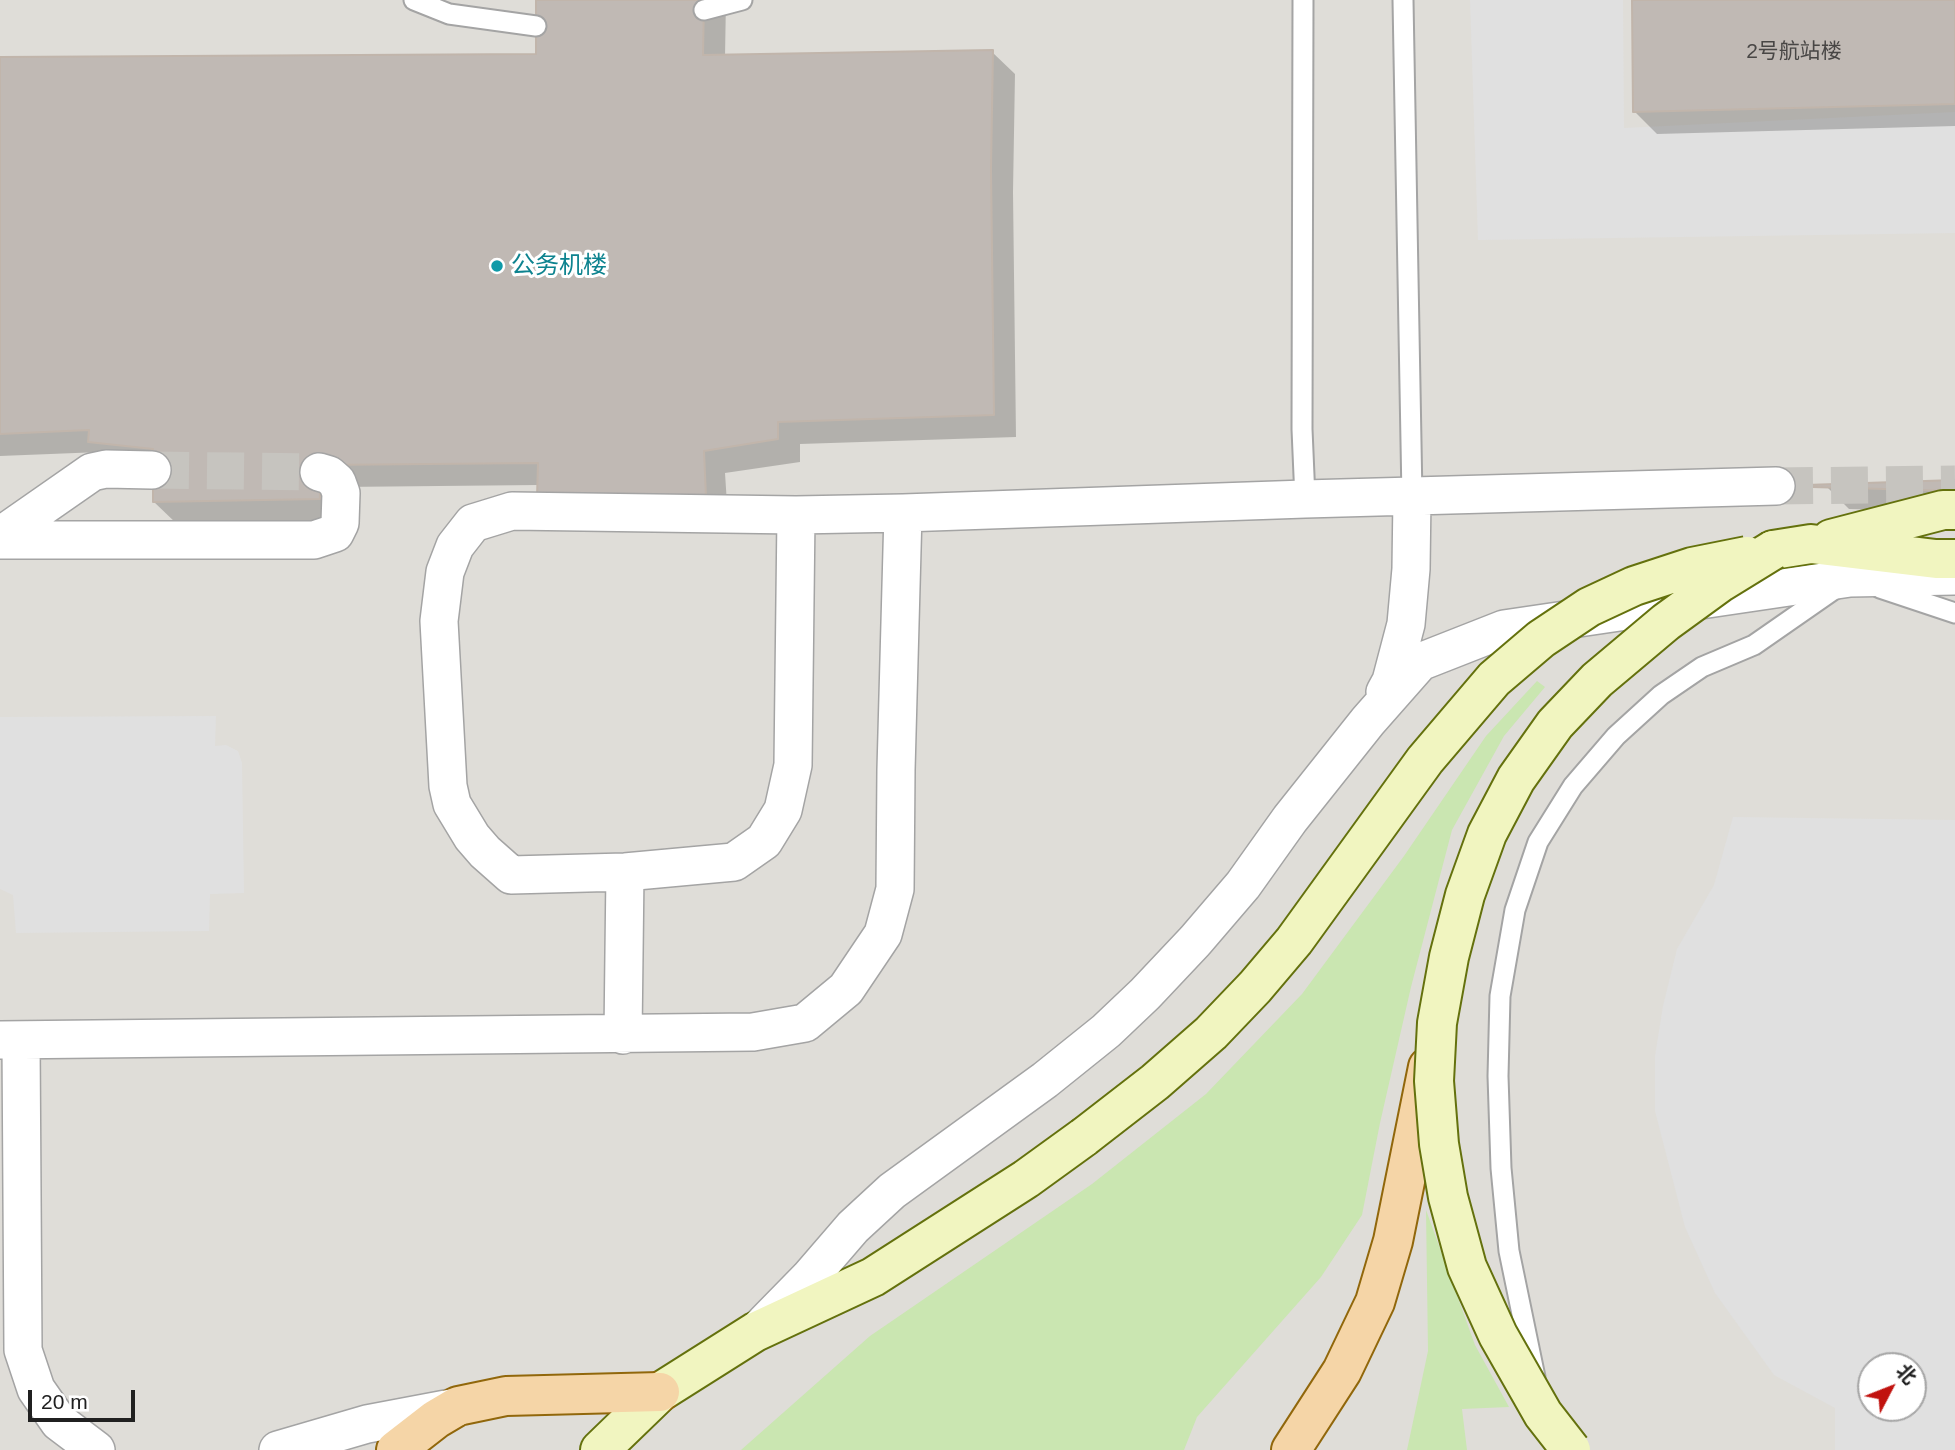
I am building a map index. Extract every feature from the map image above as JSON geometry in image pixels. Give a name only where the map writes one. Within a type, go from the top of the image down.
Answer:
[{"type":"main road","points":[[600,1450],[660,1392],[755,1332],[873,1277],[1026,1179],[1155,1082],[1211,1033],[1255,987],[1294,940],[1458,719],[1494,679],[1541,639],[1589,607],[1634,586],[1692,567],[1811,544],[1943,510],[1955,510]]},
{"type":"main road","points":[[1811,544],[1955,559]]},
{"type":"main road","points":[[1292,1450],[1342,1371],[1375,1302],[1393,1241],[1449,957],[1462,907],[1487,834],[1516,779],[1547,735],[1597,680],[1666,622],[1721,582],[1773,550]]},
{"type":"main road","points":[[1437,1023],[1434,1081],[1439,1144],[1454,1220],[1467,1267],[1498,1335],[1543,1414],[1571,1450]]},
{"type":"main road","points":[[396,1450],[436,1419],[458,1406],[506,1396],[660,1392]]},
{"type":"street","points":[[0,538],[92,472],[106,469],[152,470]]},
{"type":"street","points":[[0,538],[314,540],[335,533],[340,523],[341,493],[337,482],[329,475],[319,472]]},
{"type":"street","points":[[796,515],[793,765],[783,810],[764,841],[734,862],[625,872],[511,875],[472,837],[452,804],[448,786],[439,621],[445,572],[455,546],[472,523],[512,511],[796,515],[904,513],[1776,486]]},
{"type":"street","points":[[1368,721],[1391,681],[1406,624],[1411,569],[1412,497]]},
{"type":"street","points":[[96,1450],[59,1422],[36,1389],[23,1350],[10,1040],[623,1035],[753,1032],[805,1023],[846,989],[883,934],[895,889],[904,513]]},
{"type":"street","points":[[755,1332],[809,1278],[853,1227],[892,1191],[1045,1080],[1145,994],[1243,884],[1290,819],[1368,721],[1420,662],[1504,629],[1850,578],[1955,576]]},
{"type":"street","points":[[623,1035],[625,872]]},
{"type":"street","points":[[278,1450],[367,1424],[458,1406]]},
{"type":"lane","points":[[414,0],[449,14],[536,26]]},
{"type":"lane","points":[[704,10],[742,0]]},
{"type":"lane","points":[[1303,0],[1302,429],[1305,499]]},
{"type":"lane","points":[[1403,0],[1412,497]]},
{"type":"lane","points":[[1543,1414],[1509,1251],[1501,1168],[1497,1076],[1500,996],[1515,910],[1538,842],[1573,786],[1616,736],[1661,695],[1702,667],[1754,645],[1850,578],[1955,613]]},
{"type":"shaded area","points":[[0,0],[1955,0],[1955,1450],[0,1450]]},
{"type":"shaded area","points":[[1470,0],[1623,0],[1624,128],[1955,112],[1955,233],[1478,240]]},
{"type":"shaded area","points":[[216,716],[215,746],[226,745],[238,751],[242,763],[244,893],[210,894],[209,931],[16,933],[13,895],[0,889],[0,717]]},
{"type":"shaded area","points":[[1733,817],[1955,820],[1955,1450],[1835,1450],[1835,1408],[1774,1375],[1715,1293],[1685,1227],[1655,1111],[1655,1056],[1663,1006],[1677,949],[1714,885]]},
{"type":"green space","points":[[1537,681],[1545,687],[1504,736],[1452,830],[1411,987],[1362,1215],[1321,1277],[1197,1417],[1184,1450],[741,1450],[870,1336],[1092,1184],[1206,1094],[1302,994],[1404,856],[1486,736]]},
{"type":"green space","points":[[1426,1210],[1475,1345],[1509,1407],[1462,1409],[1467,1450],[1407,1450],[1428,1351]]},
{"type":"building","name":"公务机楼","points":[[536,0],[704,0],[703,55],[993,50],[991,169],[994,415],[778,422],[778,439],[704,451],[706,497],[537,497],[538,463],[319,465],[320,499],[153,502],[153,449],[88,442],[89,430],[0,434],[0,57],[536,54]]},
{"type":"building","points":[[1632,0],[1955,0],[1955,104],[1633,112]]},
{"type":"building","points":[[1955,480],[1955,491],[1776,486]]},
{"type":"tunnel","points":[[152,470],[319,472]]},
{"type":"tunnel","points":[[1776,486],[1955,484]]},
{"type":"place","name":"公务机楼","points":[[497,266]]}]
